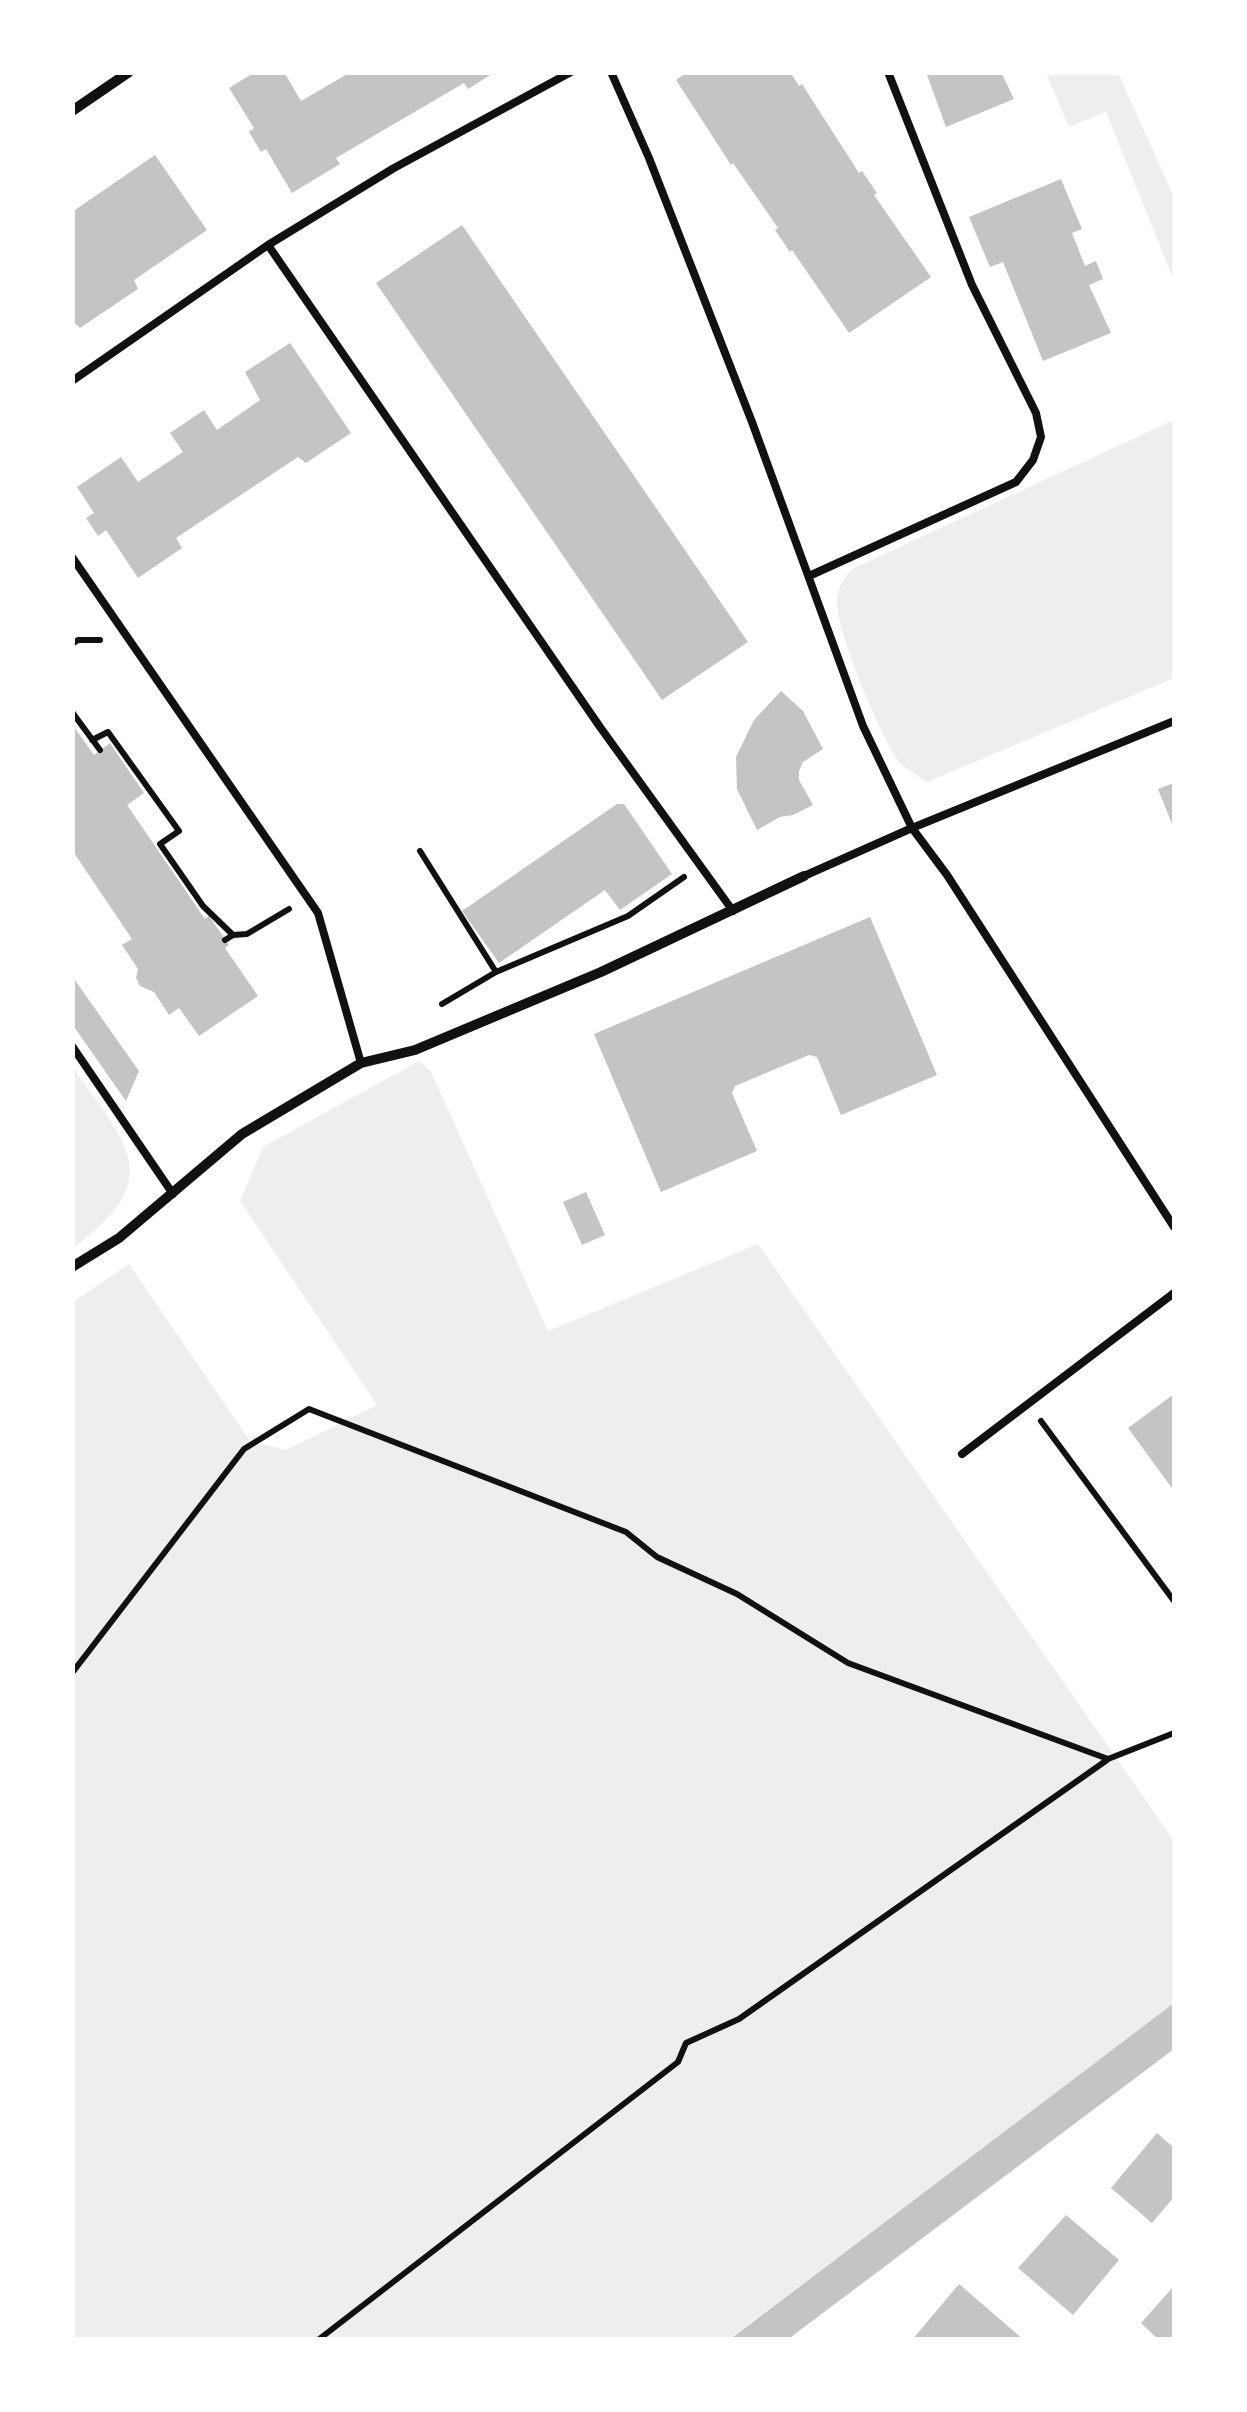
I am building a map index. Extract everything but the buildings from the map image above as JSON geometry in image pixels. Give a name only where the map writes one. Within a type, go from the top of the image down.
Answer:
[{"type":"street","points":[[72,111],[129,72]]},
{"type":"street","points":[[72,1267],[119,1238],[242,1134],[361,1063],[415,1050],[468,1028],[804,876]]},
{"type":"lane","points":[[72,381],[268,245],[394,168],[572,72]]},
{"type":"lane","points":[[612,72],[656,176],[863,726],[912,828],[947,875],[1174,1227]]},
{"type":"lane","points":[[809,576],[1016,482],[1033,460],[1041,437],[1036,412],[972,285],[888,72]]},
{"type":"lane","points":[[268,245],[600,727],[733,911]]},
{"type":"lane","points":[[72,558],[318,912],[361,1063]]},
{"type":"lane","points":[[804,876],[1174,721]]},
{"type":"lane","points":[[72,1046],[173,1194]]},
{"type":"lane","points":[[962,1454],[1174,1293]]},
{"type":"path","points":[[72,712],[100,750]]},
{"type":"path","points":[[92,740],[108,732],[179,831],[160,844],[203,906],[233,935]]},
{"type":"path","points":[[420,851],[496,972]]},
{"type":"path","points":[[442,1004],[496,972],[628,916],[701,865]]},
{"type":"path","points":[[225,940],[247,934],[308,899]]},
{"type":"path","points":[[1028,1404],[1174,1601]]},
{"type":"path","points":[[72,1672],[244,1449],[308,1409],[626,1532],[657,1557],[737,1594],[848,1663],[1108,1759]]},
{"type":"path","points":[[318,2340],[678,2062],[686,2043],[739,2019],[1108,1759],[1174,1733]]},
{"type":"shaded area","points":[[1046,73],[1118,73],[1174,197],[1174,281],[1106,112],[1069,127]]},
{"type":"shaded area","points":[[1174,420],[1174,678],[927,782],[906,769],[883,733],[844,638],[837,604],[845,577],[852,569]]},
{"type":"shaded area","points":[[419,1061],[431,1072],[548,1331],[758,1244],[1174,1837],[1174,2003],[729,2339],[73,2340],[73,1302],[129,1264],[250,1441],[286,1450],[377,1405],[240,1201],[263,1147]]},
{"type":"shaded area","points":[[72,1066],[109,1118],[129,1160],[129,1180],[121,1201],[73,1248]]}]
